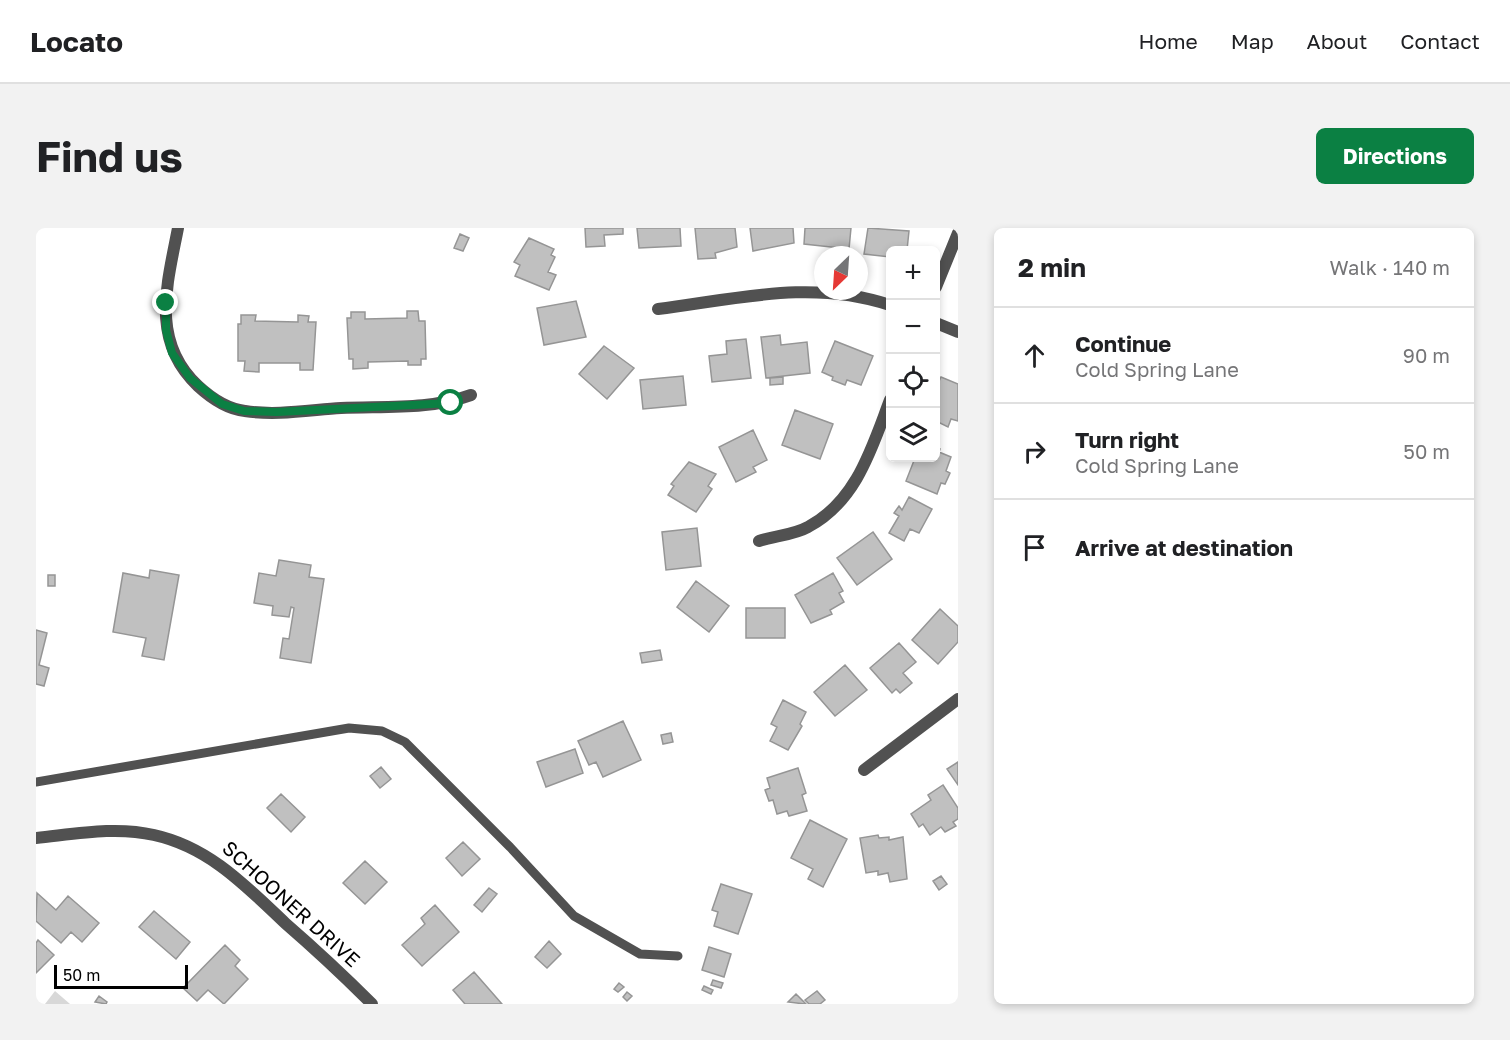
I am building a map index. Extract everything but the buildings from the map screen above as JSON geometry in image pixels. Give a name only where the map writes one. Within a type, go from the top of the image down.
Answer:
[{"type":"street","points":[[178,228],[166,303],[166,330],[172,353],[190,378],[222,404],[244,411],[277,412],[433,405],[471,395]]},
{"type":"street","points":[[940,277],[958,233]]},
{"type":"street","points":[[658,309],[775,292],[803,291],[854,296],[886,304]]},
{"type":"street","points":[[940,325],[958,332]]},
{"type":"street","points":[[759,540],[807,528],[841,502],[861,473],[888,408]]},
{"type":"street","points":[[864,770],[958,699]]},
{"type":"street","name":"SCHOONER DRIVE","points":[[36,838],[104,831],[138,832],[168,838],[196,849],[233,874],[372,1004]]},
{"type":"lane","points":[[36,782],[349,728],[382,731],[405,742],[510,847],[574,916],[640,954],[678,956]]},
{"type":"shaded area","points":[[55,991],[70,1004],[45,1004]]},
{"type":"route","points":[[166,303],[166,330],[172,353],[190,378],[204,392],[222,404],[244,411],[277,412],[451,403]]}]
